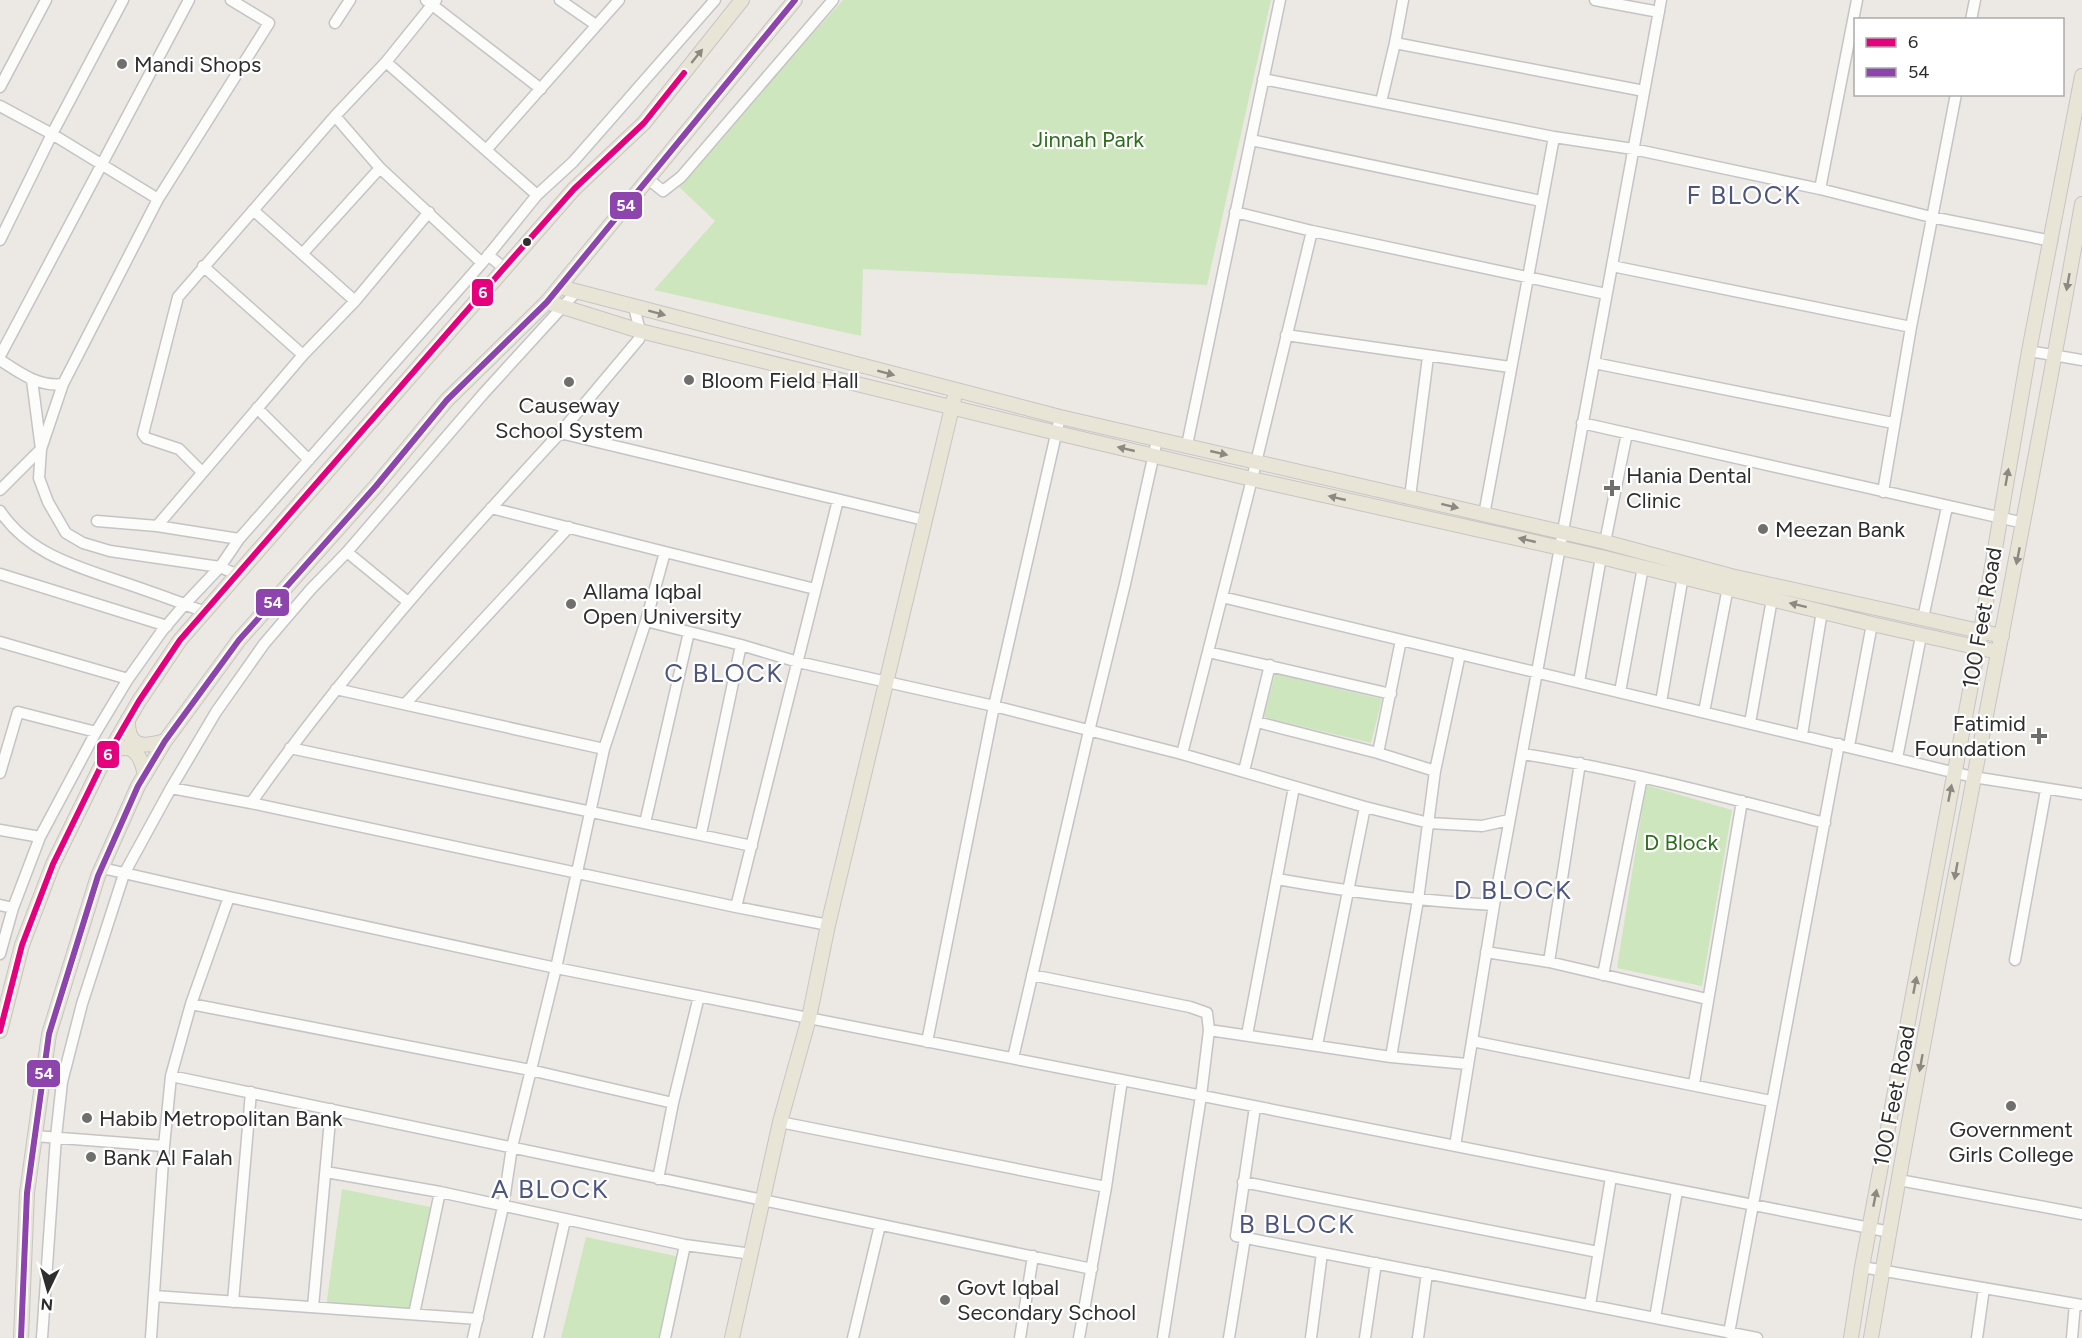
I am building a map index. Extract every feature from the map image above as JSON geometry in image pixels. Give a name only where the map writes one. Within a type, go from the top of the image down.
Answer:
[{"type":"main road","points":[[0,1031],[22,945],[53,864],[128,719],[180,640],[574,189],[644,123],[742,0]]},
{"type":"main road","points":[[21,1338],[26,1205],[49,1034],[102,868],[145,775],[165,741],[239,640],[376,486],[447,400],[547,302],[795,0]]},
{"type":"main road","name":"100 Feet Road","points":[[1851,1338],[1862,1267],[1978,648],[2029,351],[2082,76]]},
{"type":"main road","name":"100 Feet Road","points":[[1871,1338],[1973,777],[2024,523],[2082,204]]},
{"type":"main road","points":[[560,287],[1060,417],[1605,542],[1729,582],[1772,599],[1921,636],[1998,652]]},
{"type":"main road","points":[[547,302],[640,331],[1252,479],[1683,576],[1729,582],[1923,618],[2002,636]]},
{"type":"main road","points":[[732,1338],[780,1122],[809,1018],[828,925],[956,391]]},
{"type":"main road","points":[[128,719],[130,736],[135,743],[145,746],[165,741]]},
{"type":"main road","points":[[109,753],[122,747],[133,750],[140,758],[145,775]]},
{"type":"street","points":[[0,87],[46,0]]},
{"type":"street","points":[[0,240],[52,134],[123,0]]},
{"type":"street","points":[[63,384],[51,386],[32,380],[0,358],[189,0]]},
{"type":"street","points":[[0,490],[41,449],[63,384],[158,200],[269,23],[231,0]]},
{"type":"street","points":[[335,23],[350,0]]},
{"type":"street","points":[[560,0],[596,25]]},
{"type":"street","points":[[487,148],[619,0]]},
{"type":"street","points":[[0,954],[13,908],[40,837],[96,732],[128,679],[167,626],[220,567],[239,539],[485,259],[537,195],[573,162],[715,0]]},
{"type":"street","points":[[648,179],[663,191],[681,177],[833,0]]},
{"type":"street","points":[[1186,445],[1280,0]]},
{"type":"street","points":[[1381,102],[1403,0]]},
{"type":"street","points":[[1596,0],[1659,12]]},
{"type":"street","points":[[1455,1146],[1509,820],[1661,0]]},
{"type":"street","points":[[1820,189],[1857,0]]},
{"type":"street","points":[[1971,18],[1975,0]]},
{"type":"street","points":[[202,472],[179,449],[146,438],[143,434],[178,297],[334,116],[386,62],[431,2],[541,89]]},
{"type":"street","points":[[1395,42],[1644,91]]},
{"type":"street","points":[[386,62],[487,148],[537,195]]},
{"type":"street","points":[[1263,79],[1554,137],[1633,149],[1820,189],[1931,217],[2052,241]]},
{"type":"street","points":[[1883,492],[1893,423],[1956,96]]},
{"type":"street","points":[[0,106],[52,134],[158,200]]},
{"type":"street","points":[[334,116],[380,168],[429,212],[485,259],[504,268]]},
{"type":"street","points":[[1484,515],[1554,137]]},
{"type":"street","points":[[1251,140],[1541,201]]},
{"type":"street","points":[[303,253],[380,168]]},
{"type":"street","points":[[253,210],[355,301]]},
{"type":"street","points":[[157,526],[303,355],[355,301],[429,212]]},
{"type":"street","points":[[1235,212],[1312,231],[1606,294]]},
{"type":"street","points":[[1182,754],[1257,462],[1312,231]]},
{"type":"street","points":[[203,266],[303,355]]},
{"type":"street","points":[[1612,266],[1911,327]]},
{"type":"street","points":[[42,1338],[62,1082],[81,1004],[124,874],[216,712],[264,644],[484,393],[577,291]]},
{"type":"street","points":[[250,803],[336,689],[408,602],[560,433],[639,339],[640,331],[634,307]]},
{"type":"street","points":[[1286,335],[1510,368]]},
{"type":"street","points":[[2029,351],[2082,360]]},
{"type":"street","points":[[1410,497],[1428,357]]},
{"type":"street","points":[[1594,363],[1893,423]]},
{"type":"street","points":[[32,380],[41,449],[39,478],[48,502],[66,533],[83,543],[110,551],[220,567],[236,574]]},
{"type":"street","points":[[257,408],[309,460]]},
{"type":"street","points":[[927,1042],[994,706],[1060,417]]},
{"type":"street","points":[[1582,423],[2024,523]]},
{"type":"street","points":[[560,433],[924,520]]},
{"type":"street","points":[[1605,542],[1627,433]]},
{"type":"street","points":[[1013,1059],[1157,440]]},
{"type":"street","points":[[736,907],[838,500]]},
{"type":"street","points":[[1923,618],[1947,507]]},
{"type":"street","points":[[491,508],[815,590]]},
{"type":"street","points":[[0,510],[10,525],[28,541],[70,565],[205,612]]},
{"type":"street","points":[[98,521],[157,526],[239,539]]},
{"type":"street","points":[[406,704],[569,527]]},
{"type":"street","points":[[347,552],[408,602]]},
{"type":"street","points":[[473,1338],[503,1207],[512,1147],[556,968],[604,749],[646,621],[665,552]]},
{"type":"street","points":[[1579,682],[1601,556]]},
{"type":"street","points":[[1620,692],[1643,567]]},
{"type":"street","points":[[0,574],[167,626]]},
{"type":"street","points":[[1660,702],[1683,576]]},
{"type":"street","points":[[1704,712],[1729,582]]},
{"type":"street","points":[[1222,597],[1973,777],[2082,795]]},
{"type":"street","points":[[1750,723],[1772,599]]},
{"type":"street","points":[[1802,735],[1822,611]]},
{"type":"street","points":[[646,621],[798,662],[994,706],[1182,754],[1365,807],[1429,823],[1482,826],[1509,820]]},
{"type":"street","points":[[1729,1332],[1825,823],[1872,624]]},
{"type":"street","points":[[645,823],[689,632]]},
{"type":"street","points":[[1897,758],[1921,636]]},
{"type":"street","points":[[1378,753],[1401,640]]},
{"type":"street","points":[[0,642],[128,679]]},
{"type":"street","points":[[701,834],[741,645]]},
{"type":"street","points":[[1208,652],[1391,694]]},
{"type":"street","points":[[1391,1057],[1418,900],[1435,771],[1460,654]]},
{"type":"street","points":[[1244,771],[1270,665]]},
{"type":"street","points":[[336,689],[604,749]]},
{"type":"street","points":[[0,772],[18,712],[96,732]]},
{"type":"street","points":[[1257,722],[1378,753],[1435,771]]},
{"type":"street","points":[[290,748],[752,846]]},
{"type":"street","points":[[1523,754],[1580,763],[1642,777],[1825,823]]},
{"type":"street","points":[[1549,962],[1580,763]]},
{"type":"street","points":[[1603,975],[1642,777]]},
{"type":"street","points":[[1247,1035],[1294,787]]},
{"type":"street","points":[[171,788],[828,925]]},
{"type":"street","points":[[2015,960],[2046,790]]},
{"type":"street","points":[[1694,1084],[1742,801]]},
{"type":"street","points":[[1317,1045],[1365,807]]},
{"type":"street","points":[[0,830],[40,837]]},
{"type":"street","points":[[102,868],[556,968],[1890,1232]]},
{"type":"street","points":[[1277,879],[1348,892],[1494,905]]},
{"type":"street","points":[[151,1338],[171,1076],[190,1004],[228,897]]},
{"type":"street","points":[[0,905],[13,908]]},
{"type":"street","points":[[1486,952],[1549,962],[1707,999]]},
{"type":"street","points":[[1032,975],[1200,1009],[1207,1014],[1209,1030],[1201,1096],[1163,1338]]},
{"type":"street","points":[[658,1179],[699,996]]},
{"type":"street","points":[[190,1004],[530,1070],[674,1103]]},
{"type":"street","points":[[1209,1030],[1391,1057],[1467,1064]]},
{"type":"street","points":[[1472,1041],[1771,1101]]},
{"type":"street","points":[[171,1076],[1092,1269]]},
{"type":"street","points":[[1079,1338],[1106,1187],[1122,1080]]},
{"type":"street","points":[[233,1302],[251,1092]]},
{"type":"street","points":[[1255,1107],[1242,1182],[1236,1236],[1757,1338]]},
{"type":"street","points":[[313,1307],[332,1108]]},
{"type":"street","points":[[780,1122],[1106,1187]]},
{"type":"street","points":[[35,1136],[164,1146]]},
{"type":"street","points":[[326,1172],[440,1192],[685,1245],[752,1254]]},
{"type":"street","points":[[1590,1305],[1611,1178]]},
{"type":"street","points":[[1899,1180],[2082,1214]]},
{"type":"street","points":[[1242,1182],[1598,1252]]},
{"type":"street","points":[[1655,1318],[1677,1191]]},
{"type":"street","points":[[414,1314],[440,1192]]},
{"type":"street","points":[[537,1338],[565,1220]]},
{"type":"street","points":[[853,1338],[880,1225]]},
{"type":"street","points":[[1229,1338],[1245,1238]]},
{"type":"street","points":[[665,1338],[685,1245]]},
{"type":"street","points":[[1311,1338],[1322,1253]]},
{"type":"street","points":[[1020,1338],[1032,1256]]},
{"type":"street","points":[[1365,1338],[1376,1263]]},
{"type":"street","points":[[1862,1267],[2079,1304],[2072,1338]]},
{"type":"street","points":[[1418,1338],[1427,1273]]},
{"type":"street","points":[[1977,1338],[1984,1288]]},
{"type":"street","points":[[154,1296],[478,1319]]},
{"type":"green space","name":"Jinnah Park","points":[[843,0],[1271,0],[1207,285],[863,269],[861,336],[654,290],[715,221],[678,186]]},
{"type":"green space","points":[[1275,674],[1382,699],[1371,743],[1264,717]]},
{"type":"green space","name":"D Block","points":[[1646,785],[1732,810],[1702,986],[1617,968]]},
{"type":"green space","points":[[342,1189],[440,1209],[419,1315],[326,1308]]},
{"type":"green space","points":[[586,1237],[680,1257],[664,1338],[561,1338]]},
{"type":"transit line","name":"54","points":[[21,1338],[27,1193],[49,1034],[98,876],[138,786],[165,741],[239,640],[376,486],[447,400],[547,302],[795,0]]},
{"type":"transit line","name":"6","points":[[0,1031],[22,945],[53,864],[100,768],[139,701],[180,640],[574,189],[644,123],[684,73]]},
{"type":"place","name":"Mandi Shops","points":[[122,64]]},
{"type":"place","name":"Bloom Field Hall","points":[[689,380]]},
{"type":"place","name":"Causeway School System","points":[[569,382]]},
{"type":"place","name":"Hania Dental Clinic","points":[[1612,488]]},
{"type":"place","name":"Meezan Bank","points":[[1763,529]]},
{"type":"place","name":"Allama Iqbal Open University","points":[[571,604]]},
{"type":"place","name":"Fatimid Foundation","points":[[2039,736]]},
{"type":"place","name":"Government Girls College","points":[[2011,1106]]},
{"type":"place","name":"Habib Metropolitan Bank","points":[[87,1118]]},
{"type":"place","name":"Bank Al Falah","points":[[91,1157]]},
{"type":"place","name":"Govt Iqbal Secondary School","points":[[945,1300]]},
{"type":"district","name":"F BLOCK","points":[[1744,195]]},
{"type":"district","name":"C BLOCK","points":[[724,673]]},
{"type":"district","name":"D BLOCK","points":[[1513,890]]},
{"type":"district","name":"A BLOCK","points":[[550,1189]]},
{"type":"district","name":"B BLOCK","points":[[1297,1224]]}]
